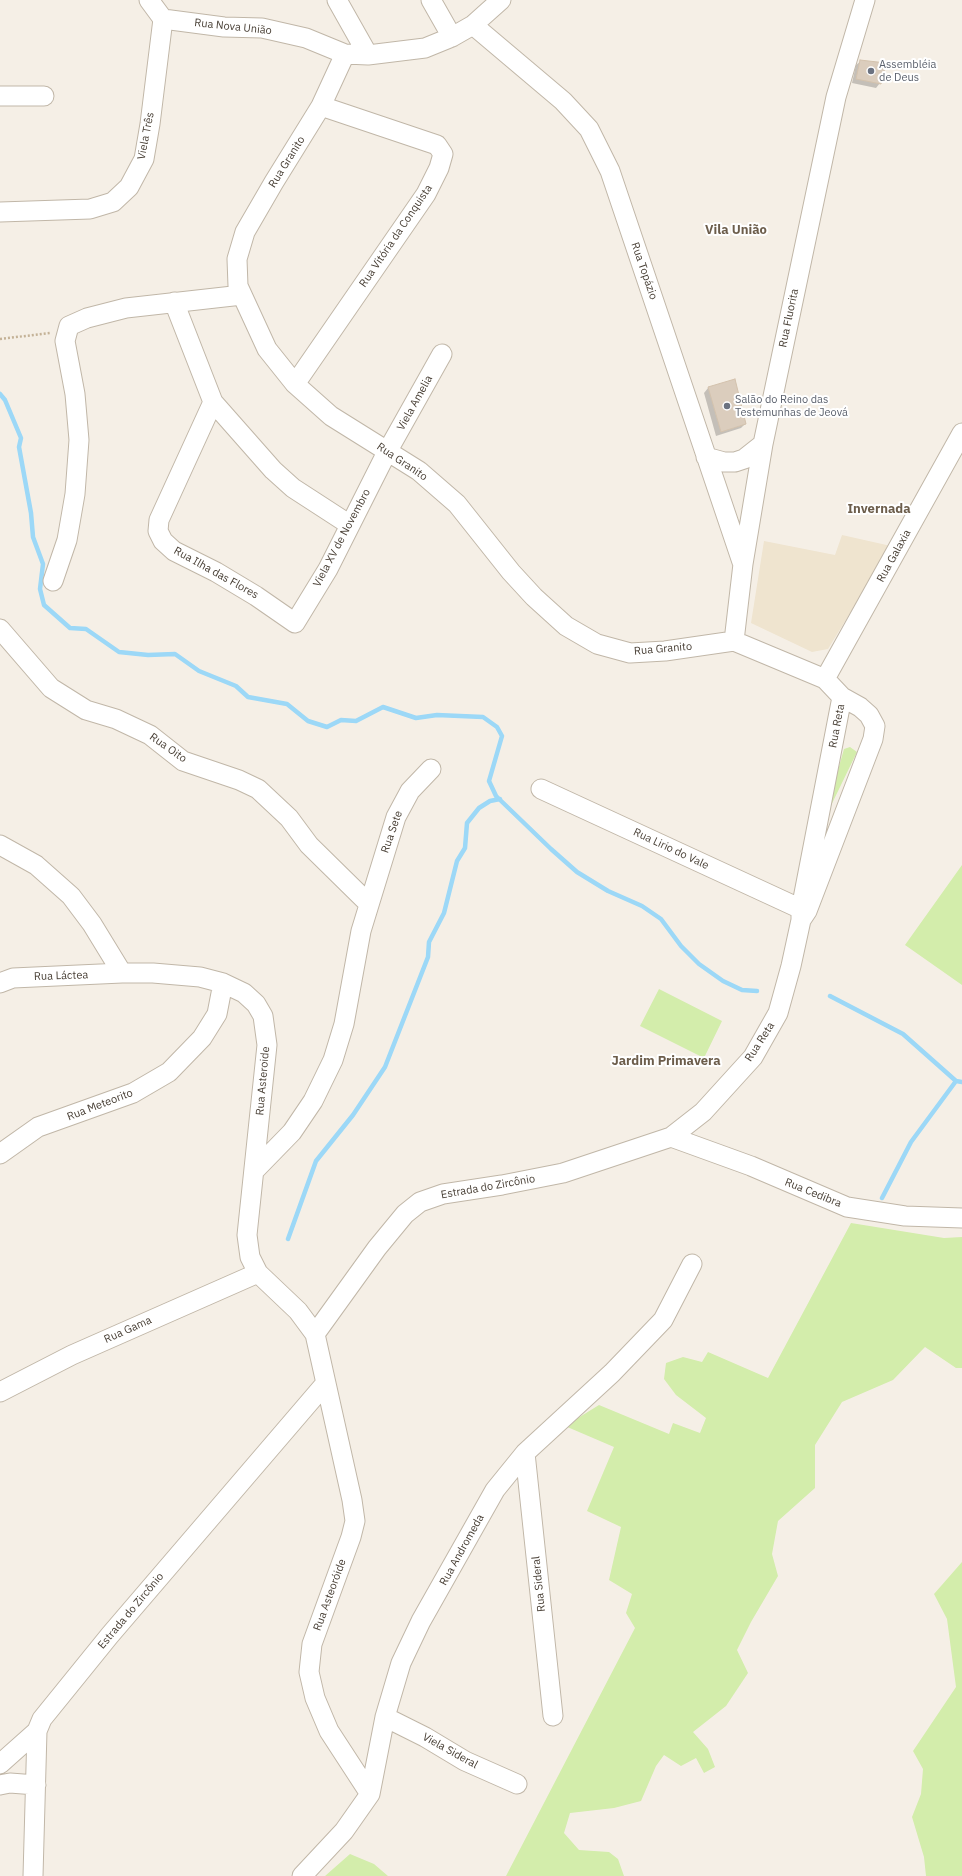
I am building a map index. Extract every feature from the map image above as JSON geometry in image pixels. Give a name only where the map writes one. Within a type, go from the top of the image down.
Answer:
[{"type":"street","points":[[149,0],[163,19]]},
{"type":"street","points":[[337,0],[368,54]]},
{"type":"street","points":[[431,0],[452,37]]},
{"type":"street","name":"Rua Nova União","points":[[163,19],[224,27],[262,28],[306,38],[345,54],[368,54],[425,48],[452,37],[472,25],[501,0]]},
{"type":"street","name":"Rua Fluorita","points":[[734,641],[743,564],[763,444],[836,97],[865,0]]},
{"type":"street","name":"Viela Três","points":[[0,212],[90,209],[113,202],[129,186],[144,159],[150,124],[163,19]]},
{"type":"street","name":"Rua Topázio","points":[[472,25],[563,101],[589,129],[610,171],[743,564]]},
{"type":"street","name":"Rua Granito","points":[[345,54],[321,106],[245,232],[237,258],[238,286],[267,349],[295,384],[331,416],[419,471],[457,504],[511,572],[534,597],[566,626],[597,644],[630,653],[734,641]]},
{"type":"street","points":[[0,96],[44,96]]},
{"type":"street","name":"Rua Vitória da Conquista","points":[[295,384],[426,194],[439,168],[443,154],[438,145],[321,106]]},
{"type":"street","points":[[53,581],[67,540],[75,494],[79,440],[75,394],[66,336],[69,326],[87,318],[126,308],[242,294]]},
{"type":"street","points":[[174,302],[213,402],[273,470],[293,488],[350,525]]},
{"type":"street","name":"Viela Amelia","points":[[387,452],[442,354]]},
{"type":"street","name":"Rua Ilha das Flores","points":[[213,402],[159,520],[158,531],[162,541],[174,551],[216,572],[256,596],[295,623]]},
{"type":"street","name":"Rua Galaxia","points":[[825,679],[962,433]]},
{"type":"street","points":[[706,457],[724,462],[735,462],[744,459],[763,444]]},
{"type":"street","name":"Viela XV de Novembro","points":[[295,623],[328,569],[387,452]]},
{"type":"street","name":"Rua Oito","points":[[0,629],[51,688],[86,710],[116,719],[150,735],[183,761],[258,788],[289,818],[309,845],[368,903]]},
{"type":"street","points":[[734,641],[825,679]]},
{"type":"street","name":"Rua Reta","points":[[801,915],[807,911],[873,739],[875,726],[869,715],[860,707],[842,697],[825,679]]},
{"type":"street","name":"Rua Reta","points":[[671,1137],[703,1112],[753,1057],[778,1013],[801,915],[842,697]]},
{"type":"street","name":"Rua Sete","points":[[254,1171],[292,1132],[313,1101],[333,1060],[344,1024],[360,931],[396,817],[410,791],[431,769]]},
{"type":"street","name":"Rua Lirio do Vale","points":[[540,789],[801,915]]},
{"type":"street","points":[[0,845],[36,865],[71,896],[92,924],[122,973]]},
{"type":"street","name":"Rua Láctea","points":[[0,983],[13,978],[122,973]]},
{"type":"street","name":"Rua Asteroide","points":[[122,973],[153,973],[200,977],[223,983],[244,993],[256,1004],[263,1016],[266,1045],[247,1235],[250,1257],[258,1273],[298,1311],[315,1334],[326,1384]]},
{"type":"street","name":"Rua Meteorito","points":[[0,1154],[38,1128],[133,1093],[169,1072],[202,1038],[217,1014],[223,983]]},
{"type":"street","name":"Rua Cedibra","points":[[671,1137],[750,1166],[847,1207],[905,1216],[962,1218]]},
{"type":"street","name":"Estrada do Zircônio","points":[[315,1334],[377,1248],[405,1214],[420,1202],[443,1194],[502,1186],[563,1173],[671,1137]]},
{"type":"street","name":"Rua Andromeda","points":[[302,1876],[344,1831],[370,1794],[385,1717],[400,1663],[421,1621],[495,1490],[525,1453],[612,1373],[663,1320],[692,1264]]},
{"type":"street","name":"Rua Gama","points":[[0,1392],[72,1355],[258,1273]]},
{"type":"street","name":"Estrada do Zircônio","points":[[34,1876],[37,1731],[46,1714],[110,1635],[326,1384]]},
{"type":"street","name":"Rua Asteoróide","points":[[326,1384],[352,1500],[355,1521],[351,1537],[312,1644],[309,1672],[315,1698],[329,1731],[370,1794]]},
{"type":"street","name":"Rua Sideral","points":[[525,1453],[553,1716]]},
{"type":"street","name":"Viela Sideral","points":[[385,1717],[425,1737],[465,1761],[517,1784]]},
{"type":"street","points":[[0,1764],[37,1731]]},
{"type":"street","points":[[0,1785],[10,1783],[36,1785]]},
{"type":"path","points":[[0,339],[66,336]]},
{"type":"shaded area","points":[[842,535],[891,546],[828,649],[812,652],[751,623],[764,541],[835,555]]},
{"type":"green space","points":[[850,747],[857,752],[823,822],[844,749]]},
{"type":"green space","points":[[962,865],[962,985],[905,945]]},
{"type":"green space","points":[[659,989],[722,1021],[704,1058],[640,1026]]},
{"type":"green space","points":[[851,1223],[944,1238],[962,1237],[962,1368],[956,1368],[925,1347],[893,1380],[842,1402],[815,1445],[815,1488],[778,1521],[772,1554],[778,1576],[751,1622],[737,1650],[748,1673],[726,1706],[693,1732],[708,1749],[715,1767],[704,1773],[696,1758],[681,1766],[664,1755],[656,1766],[641,1801],[614,1808],[570,1813],[564,1833],[579,1850],[609,1852],[618,1859],[624,1876],[506,1876],[635,1628],[626,1613],[632,1594],[609,1580],[621,1527],[587,1511],[614,1447],[565,1426],[599,1405],[669,1434],[673,1423],[700,1433],[706,1418],[676,1395],[664,1379],[666,1363],[683,1357],[702,1362],[708,1352],[768,1378]]},
{"type":"green space","points":[[962,1562],[962,1876],[926,1876],[924,1857],[912,1817],[921,1794],[923,1769],[913,1751],[956,1687],[947,1619],[934,1594]]},
{"type":"green space","points":[[350,1854],[374,1864],[388,1876],[325,1876]]},
{"type":"building","name":"Assembléia de Deus","points":[[860,60],[886,63],[881,84],[856,79]]},
{"type":"building","name":"Salão do Reino das Testemunhas de Jeová","points":[[735,379],[746,424],[721,432],[708,387]]},
{"type":"waterway","points":[[0,394],[5,400],[21,438],[19,447],[31,513],[33,537],[43,564],[40,589],[44,605],[70,628],[86,629],[119,652],[148,655],[175,654],[199,671],[236,686],[248,697],[287,704],[308,721],[327,727],[341,720],[356,721],[383,707],[416,718],[437,715],[483,717],[497,727],[502,736],[489,781],[496,796],[577,872],[608,891],[642,906],[661,919],[681,946],[699,964],[723,981],[742,990],[757,991]]},
{"type":"waterway","points":[[288,1239],[316,1161],[353,1115],[385,1067],[428,957],[429,942],[444,913],[457,861],[465,848],[467,823],[479,808],[490,801],[500,799]]},
{"type":"waterway","points":[[830,996],[903,1034],[956,1081],[962,1082]]},
{"type":"waterway","points":[[882,1198],[911,1142],[956,1081]]},
{"type":"place","name":"Assembléia de Deus","points":[[871,71]]},
{"type":"place","name":"Salão do Reino das Testemunhas de Jeová","points":[[727,406]]},
{"type":"district","name":"Vila União","points":[[736,230]]},
{"type":"district","name":"Invernada","points":[[879,509]]},
{"type":"district","name":"Jardim Primavera","points":[[666,1061]]}]
